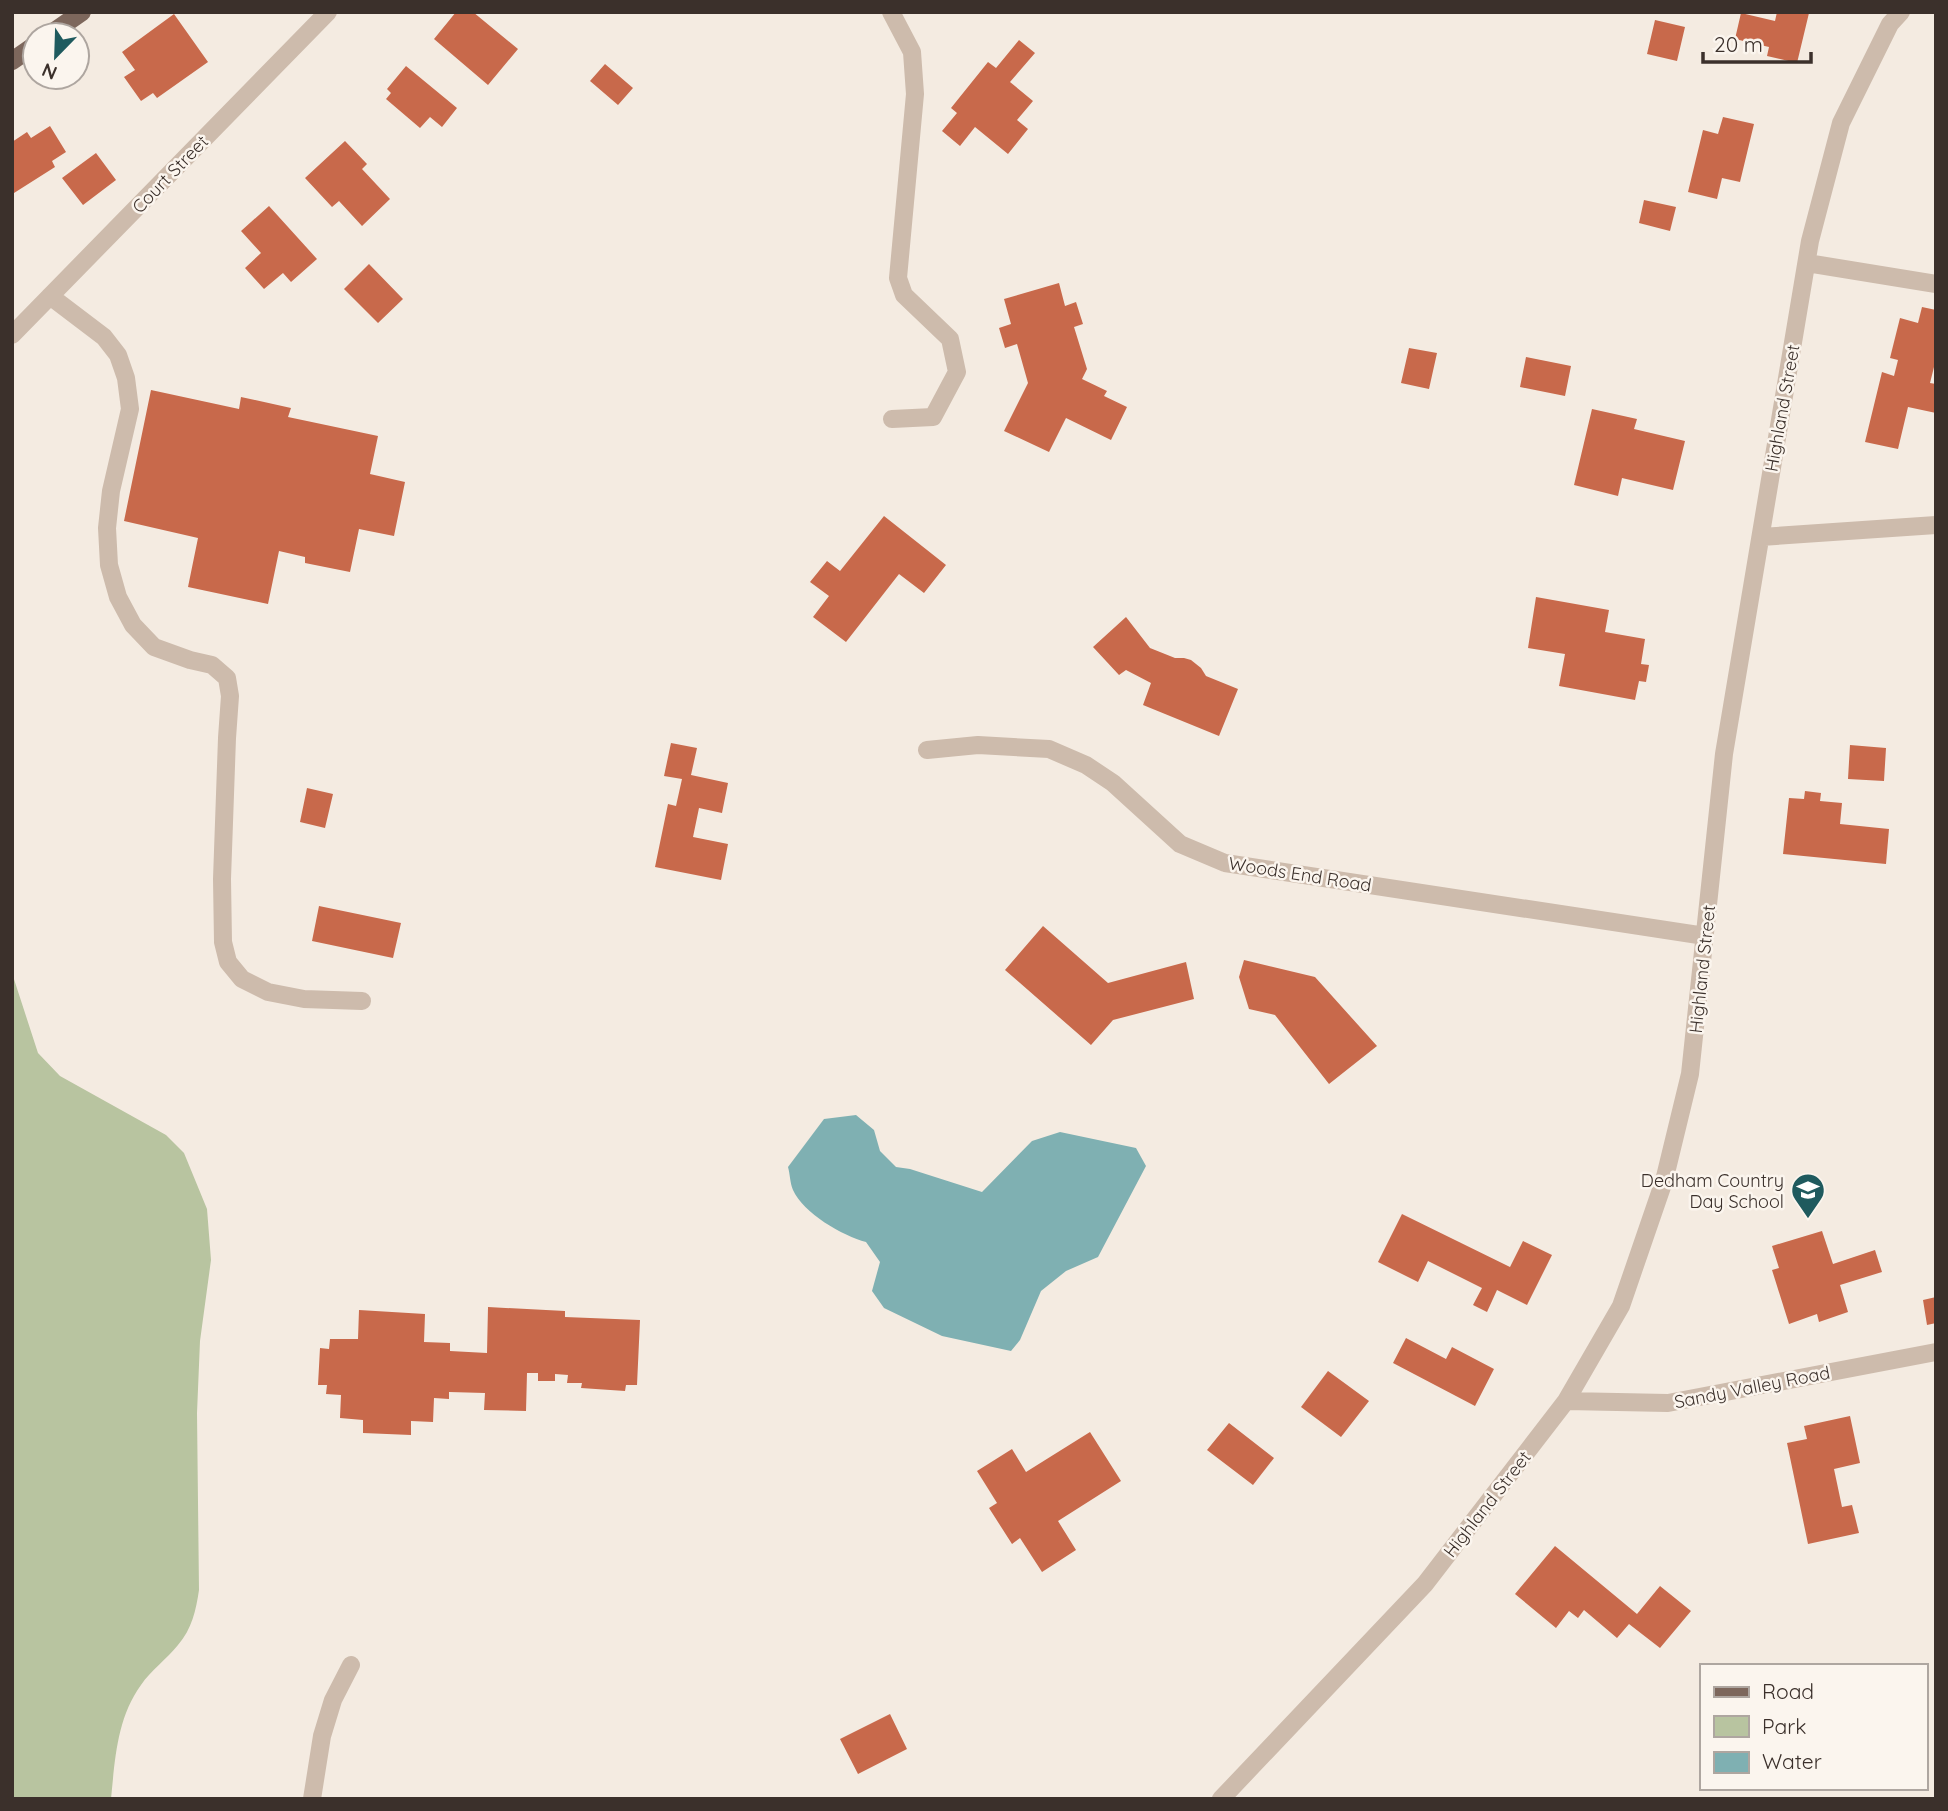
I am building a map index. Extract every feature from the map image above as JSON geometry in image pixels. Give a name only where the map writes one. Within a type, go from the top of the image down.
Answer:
[{"type":"street","name":"Court Street","points":[[12,335],[328,12]]},
{"type":"street","points":[[891,12],[912,52],[915,94],[898,278],[904,295],[950,339],[957,372],[933,417],[892,419]]},
{"type":"street","name":"Highland Street","points":[[1221,1799],[1425,1584],[1566,1401],[1621,1306],[1664,1181],[1690,1074],[1724,754],[1810,241],[1841,122],[1890,24],[1901,12]]},
{"type":"street","points":[[1807,263],[1936,284]]},
{"type":"street","points":[[50,296],[104,338],[118,355],[126,378],[130,409],[111,491],[107,528],[109,565],[118,597],[134,625],[153,647],[212,665],[226,678],[230,696],[222,879],[223,942],[228,961],[242,979],[268,992],[304,999],[362,1001]]},
{"type":"street","points":[[1760,537],[1936,524]]},
{"type":"street","name":"Woods End Road","points":[[927,750],[978,745],[1049,749],[1086,765],[1113,783],[1180,844],[1225,863],[1705,936]]},
{"type":"street","name":"Sandy Valley Road","points":[[1566,1401],[1668,1403],[1936,1352]]},
{"type":"street","points":[[312,1799],[322,1736],[333,1700],[351,1665]]},
{"type":"green space","points":[[12,973],[38,1053],[60,1076],[166,1135],[184,1153],[207,1209],[211,1260],[200,1341],[197,1413],[198,1597],[193,1619],[183,1639],[145,1680],[127,1711],[118,1739],[111,1799],[12,1799]]},
{"type":"water","points":[[856,1115],[874,1130],[880,1151],[896,1167],[982,1192],[1032,1141],[1060,1132],[1136,1148],[1146,1166],[1098,1257],[1066,1271],[1041,1291],[1020,1340],[1011,1351],[942,1336],[884,1308],[872,1291],[880,1262],[866,1242],[846,1235],[825,1222],[798,1199],[792,1187],[788,1167],[824,1119]]},
{"type":"building","points":[[456,12],[473,12],[518,49],[488,85],[434,39]]},
{"type":"building","points":[[1777,12],[1809,13],[1797,63],[1767,56],[1769,47],[1735,39],[1741,13],[1775,21]]},
{"type":"building","points":[[174,14],[208,62],[157,98],[153,93],[141,101],[124,77],[135,70],[122,52]]},
{"type":"building","points":[[1655,20],[1685,27],[1677,61],[1647,54]]},
{"type":"building","points":[[1019,40],[1035,53],[1010,82],[1033,101],[1017,120],[1028,129],[1008,154],[975,127],[960,146],[942,131],[957,113],[951,108],[988,62],[996,68]]},
{"type":"building","points":[[605,64],[633,88],[618,105],[590,81]]},
{"type":"building","points":[[406,66],[457,108],[442,127],[430,117],[420,128],[386,99],[391,93],[387,89]]},
{"type":"building","points":[[1723,117],[1754,124],[1740,182],[1722,178],[1717,199],[1688,192],[1703,130],[1718,134]]},
{"type":"building","points":[[50,126],[66,152],[52,161],[55,167],[14,193],[12,142],[27,132],[31,138]]},
{"type":"building","points":[[345,141],[367,164],[362,169],[390,199],[362,226],[339,201],[332,207],[305,178]]},
{"type":"building","points":[[96,153],[116,180],[83,205],[62,178]]},
{"type":"building","points":[[1644,200],[1676,207],[1670,231],[1639,223]]},
{"type":"building","points":[[269,206],[317,259],[291,282],[283,273],[264,289],[245,268],[261,253],[241,231]]},
{"type":"building","points":[[369,264],[403,299],[378,323],[344,289]]},
{"type":"building","points":[[1059,283],[1065,306],[1076,302],[1083,324],[1074,327],[1087,369],[1082,379],[1107,391],[1104,396],[1127,407],[1111,440],[1066,418],[1049,452],[1004,431],[1028,383],[1017,344],[1005,348],[999,328],[1011,324],[1004,299]]},
{"type":"building","points":[[1922,307],[1936,310],[1936,367],[1930,383],[1936,384],[1936,413],[1908,407],[1898,449],[1865,442],[1882,372],[1894,376],[1898,360],[1890,358],[1900,318],[1918,323]]},
{"type":"building","points":[[1409,348],[1437,353],[1429,389],[1401,383]]},
{"type":"building","points":[[1526,357],[1571,366],[1565,396],[1520,387]]},
{"type":"building","points":[[151,390],[239,409],[241,397],[291,408],[288,417],[378,436],[370,474],[405,482],[394,536],[359,529],[350,572],[305,563],[305,557],[279,551],[268,604],[188,587],[198,538],[124,521]]},
{"type":"building","points":[[1592,409],[1637,419],[1634,429],[1685,441],[1673,490],[1622,478],[1618,496],[1574,485]]},
{"type":"building","points":[[884,516],[946,565],[924,593],[899,574],[846,642],[813,617],[829,596],[810,582],[827,561],[840,571]]},
{"type":"building","points":[[1536,597],[1609,610],[1605,632],[1645,639],[1641,664],[1649,665],[1646,682],[1639,681],[1635,700],[1559,686],[1565,654],[1528,648]]},
{"type":"building","points":[[1126,617],[1150,648],[1175,658],[1191,660],[1206,676],[1238,689],[1219,736],[1143,705],[1151,683],[1126,670],[1119,675],[1093,647]]},
{"type":"building","points":[[671,743],[697,748],[691,775],[728,783],[722,813],[699,808],[693,837],[728,844],[721,880],[655,867],[668,804],[676,806],[682,779],[664,776]]},
{"type":"building","points":[[1850,745],[1886,748],[1884,781],[1848,779]]},
{"type":"building","points":[[307,788],[333,794],[325,828],[300,822]]},
{"type":"building","points":[[1805,791],[1821,793],[1820,801],[1842,803],[1840,824],[1889,829],[1886,864],[1783,854],[1789,798],[1804,799]]},
{"type":"building","points":[[319,906],[401,923],[393,958],[312,941]]},
{"type":"building","points":[[1043,926],[1108,983],[1186,962],[1194,999],[1113,1020],[1091,1045],[1005,970]]},
{"type":"building","points":[[1244,960],[1315,977],[1377,1046],[1329,1084],[1275,1015],[1249,1009],[1239,977]]},
{"type":"building","points":[[1402,1214],[1510,1267],[1523,1241],[1552,1255],[1527,1305],[1497,1290],[1487,1312],[1473,1305],[1482,1288],[1428,1261],[1418,1282],[1378,1262]]},
{"type":"building","points":[[1822,1231],[1833,1264],[1875,1250],[1882,1272],[1840,1285],[1848,1312],[1819,1322],[1817,1314],[1789,1324],[1772,1270],[1779,1268],[1772,1246]]},
{"type":"building","points":[[1936,1297],[1936,1323],[1927,1325],[1923,1300]]},
{"type":"building","points":[[488,1307],[565,1311],[565,1317],[640,1320],[637,1385],[626,1385],[625,1391],[581,1388],[582,1383],[567,1383],[568,1375],[555,1374],[555,1381],[538,1381],[538,1373],[527,1373],[526,1411],[484,1410],[485,1393],[449,1392],[449,1399],[434,1398],[433,1422],[411,1421],[411,1435],[363,1433],[363,1420],[340,1418],[341,1395],[326,1394],[327,1385],[318,1385],[320,1348],[329,1349],[330,1339],[358,1339],[359,1310],[425,1314],[424,1342],[450,1343],[450,1351],[487,1353]]},
{"type":"building","points":[[1406,1338],[1446,1359],[1452,1347],[1494,1369],[1475,1406],[1393,1363]]},
{"type":"building","points":[[1328,1371],[1369,1401],[1341,1437],[1301,1407]]},
{"type":"building","points":[[1850,1416],[1860,1463],[1834,1469],[1842,1507],[1852,1505],[1859,1533],[1808,1544],[1787,1443],[1807,1439],[1804,1426]]},
{"type":"building","points":[[1229,1423],[1274,1458],[1253,1485],[1207,1450]]},
{"type":"building","points":[[1090,1432],[1121,1481],[1058,1521],[1076,1550],[1042,1572],[1020,1538],[1012,1544],[989,1508],[997,1503],[977,1471],[1012,1449],[1026,1472]]},
{"type":"building","points":[[1555,1546],[1637,1614],[1660,1586],[1691,1611],[1660,1648],[1629,1624],[1617,1638],[1584,1610],[1578,1618],[1569,1611],[1556,1628],[1515,1594]]},
{"type":"building","points":[[890,1714],[907,1749],[858,1774],[840,1739]]},
{"type":"place","name":"Dedham Country Day School","points":[[1808,1220]]}]
